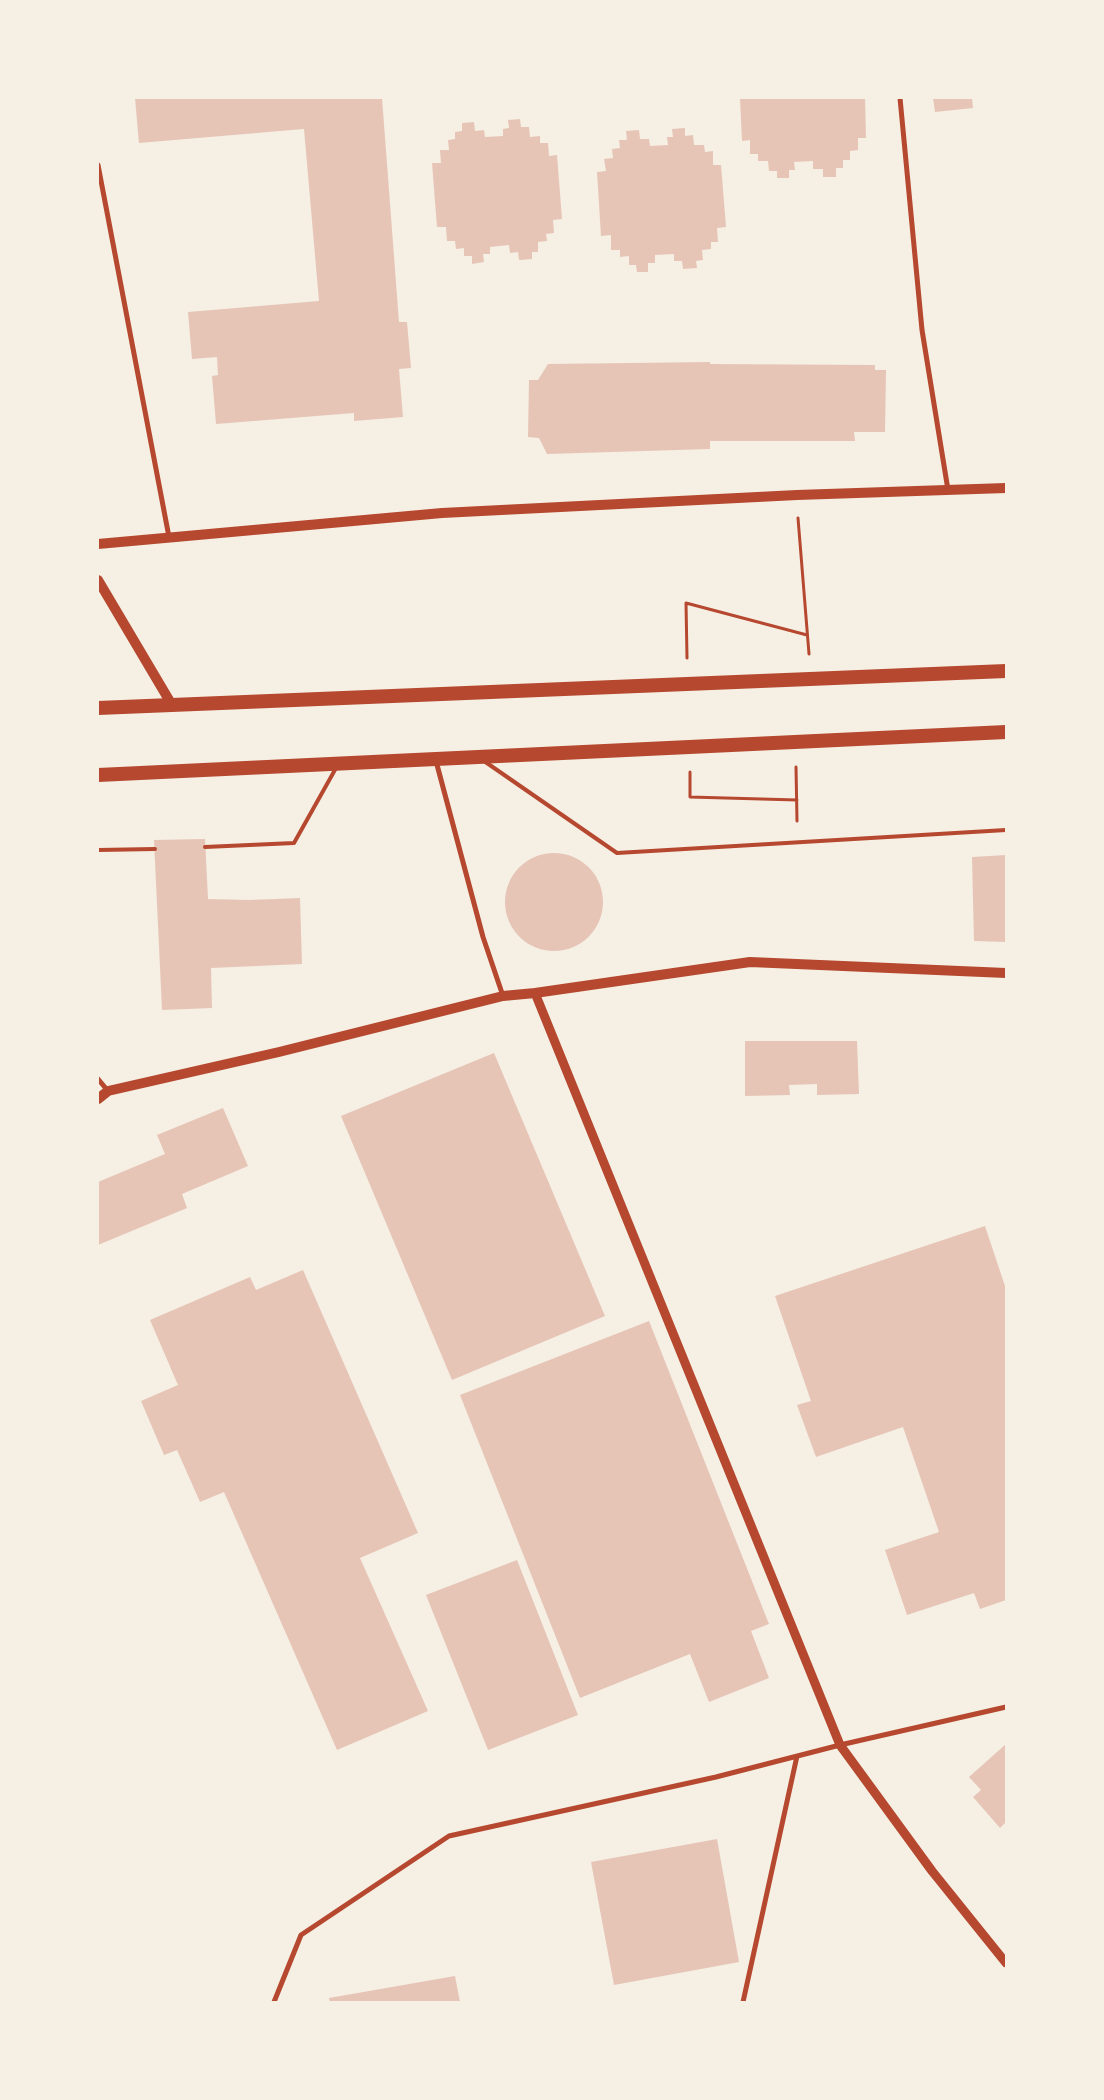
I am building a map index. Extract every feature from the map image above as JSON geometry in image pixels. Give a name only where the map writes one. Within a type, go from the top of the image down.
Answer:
[{"type":"highway","points":[[98,708],[1006,670]]},
{"type":"highway","points":[[98,775],[796,740],[1006,732]]},
{"type":"main road","points":[[98,544],[442,513],[797,495],[1006,488]]},
{"type":"main road","points":[[98,580],[172,705]]},
{"type":"main road","points":[[98,1099],[108,1091],[288,1050],[503,996],[750,962],[1006,973]]},
{"type":"street","points":[[900,98],[922,330],[948,490]]},
{"type":"street","points":[[98,165],[169,537]]},
{"type":"street","points":[[435,758],[483,937],[503,996]]},
{"type":"street","points":[[535,993],[840,1745],[932,1871],[1006,1963]]},
{"type":"street","points":[[98,1079],[108,1091]]},
{"type":"street","points":[[274,2002],[301,1936],[449,1836],[716,1777],[840,1745],[1006,1707]]},
{"type":"street","points":[[742,2002],[797,1756]]},
{"type":"lane","points":[[476,756],[617,853],[1006,830]]},
{"type":"lane","points":[[205,847],[294,843],[338,763]]},
{"type":"lane","points":[[98,850],[155,849]]},
{"type":"path","points":[[797,495],[812,679]]},
{"type":"path","points":[[686,603],[807,635]]},
{"type":"path","points":[[796,740],[797,842]]},
{"type":"path","points":[[690,797],[797,800]]},
{"type":"building","points":[[135,98],[382,98],[399,322],[407,322],[411,368],[399,369],[403,417],[354,421],[354,413],[216,424],[212,376],[218,375],[217,357],[192,359],[188,312],[319,301],[304,129],[139,143]]},
{"type":"building","points":[[740,98],[865,98],[866,138],[858,138],[858,150],[850,151],[850,160],[843,160],[843,168],[836,168],[836,177],[823,177],[823,169],[813,169],[813,161],[794,162],[795,170],[789,170],[789,178],[777,178],[777,171],[769,171],[768,161],[758,161],[758,154],[750,154],[750,140],[742,141]]},
{"type":"building","points":[[933,98],[972,98],[973,108],[935,112]]},
{"type":"building","points":[[520,119],[521,127],[529,127],[530,137],[540,136],[540,143],[548,143],[549,156],[557,155],[562,219],[553,220],[554,233],[546,234],[547,241],[538,242],[538,252],[532,252],[532,259],[519,260],[518,252],[510,253],[509,245],[490,247],[490,254],[483,254],[484,262],[472,264],[472,256],[464,256],[464,248],[456,249],[455,241],[447,241],[446,227],[437,227],[432,163],[441,163],[440,150],[449,150],[448,140],[455,139],[455,132],[462,131],[462,123],[474,122],[475,131],[484,130],[485,137],[503,136],[503,129],[509,128],[508,120]]},
{"type":"building","points":[[685,128],[685,136],[693,135],[694,145],[704,145],[705,152],[713,151],[713,165],[721,165],[726,227],[717,228],[718,242],[711,242],[711,249],[702,250],[703,260],[696,261],[697,268],[683,269],[682,261],[674,261],[674,254],[655,255],[655,263],[648,263],[648,272],[637,272],[636,265],[629,265],[629,256],[620,257],[620,250],[611,250],[611,235],[601,236],[597,172],[606,171],[604,159],[613,158],[612,149],[620,148],[619,140],[627,140],[626,131],[639,130],[640,139],[649,139],[650,146],[668,145],[667,137],[673,137],[672,129]]},
{"type":"building","points":[[710,362],[710,364],[875,365],[875,370],[886,370],[885,432],[854,432],[855,441],[710,441],[710,449],[547,454],[539,438],[528,437],[529,380],[538,380],[548,364]]},
{"type":"building","points":[[205,839],[208,899],[300,898],[302,964],[211,968],[212,1008],[162,1010],[154,840]]},
{"type":"building","points":[[554,853],[573,857],[588,868],[599,883],[603,902],[599,921],[588,936],[573,947],[554,951],[535,947],[520,936],[509,921],[505,902],[509,883],[520,868],[535,857]]},
{"type":"building","points":[[1006,855],[1006,942],[974,941],[972,857]]},
{"type":"building","points":[[745,1041],[857,1041],[859,1094],[817,1095],[817,1084],[789,1085],[790,1095],[745,1096]]},
{"type":"building","points":[[494,1053],[605,1316],[452,1380],[341,1116]]},
{"type":"building","points":[[223,1108],[248,1166],[182,1194],[187,1208],[98,1245],[98,1182],[165,1154],[157,1135]]},
{"type":"building","points":[[985,1226],[1006,1289],[1006,1600],[980,1609],[974,1593],[907,1615],[885,1550],[939,1532],[903,1427],[816,1457],[797,1405],[811,1401],[775,1296]]},
{"type":"building","points":[[303,1270],[418,1533],[360,1558],[428,1711],[337,1750],[224,1492],[200,1502],[177,1450],[164,1455],[141,1401],[178,1385],[150,1320],[250,1277],[256,1290]]},
{"type":"building","points":[[649,1321],[769,1624],[751,1631],[769,1678],[709,1702],[690,1654],[580,1698],[460,1395]]},
{"type":"building","points":[[517,1560],[578,1715],[488,1750],[426,1595]]},
{"type":"building","points":[[1006,1744],[1006,1822],[1000,1828],[973,1797],[981,1790],[969,1777]]},
{"type":"building","points":[[717,1839],[739,1962],[614,1985],[591,1862]]},
{"type":"building","points":[[455,1976],[460,2002],[330,2002],[329,1998]]}]
